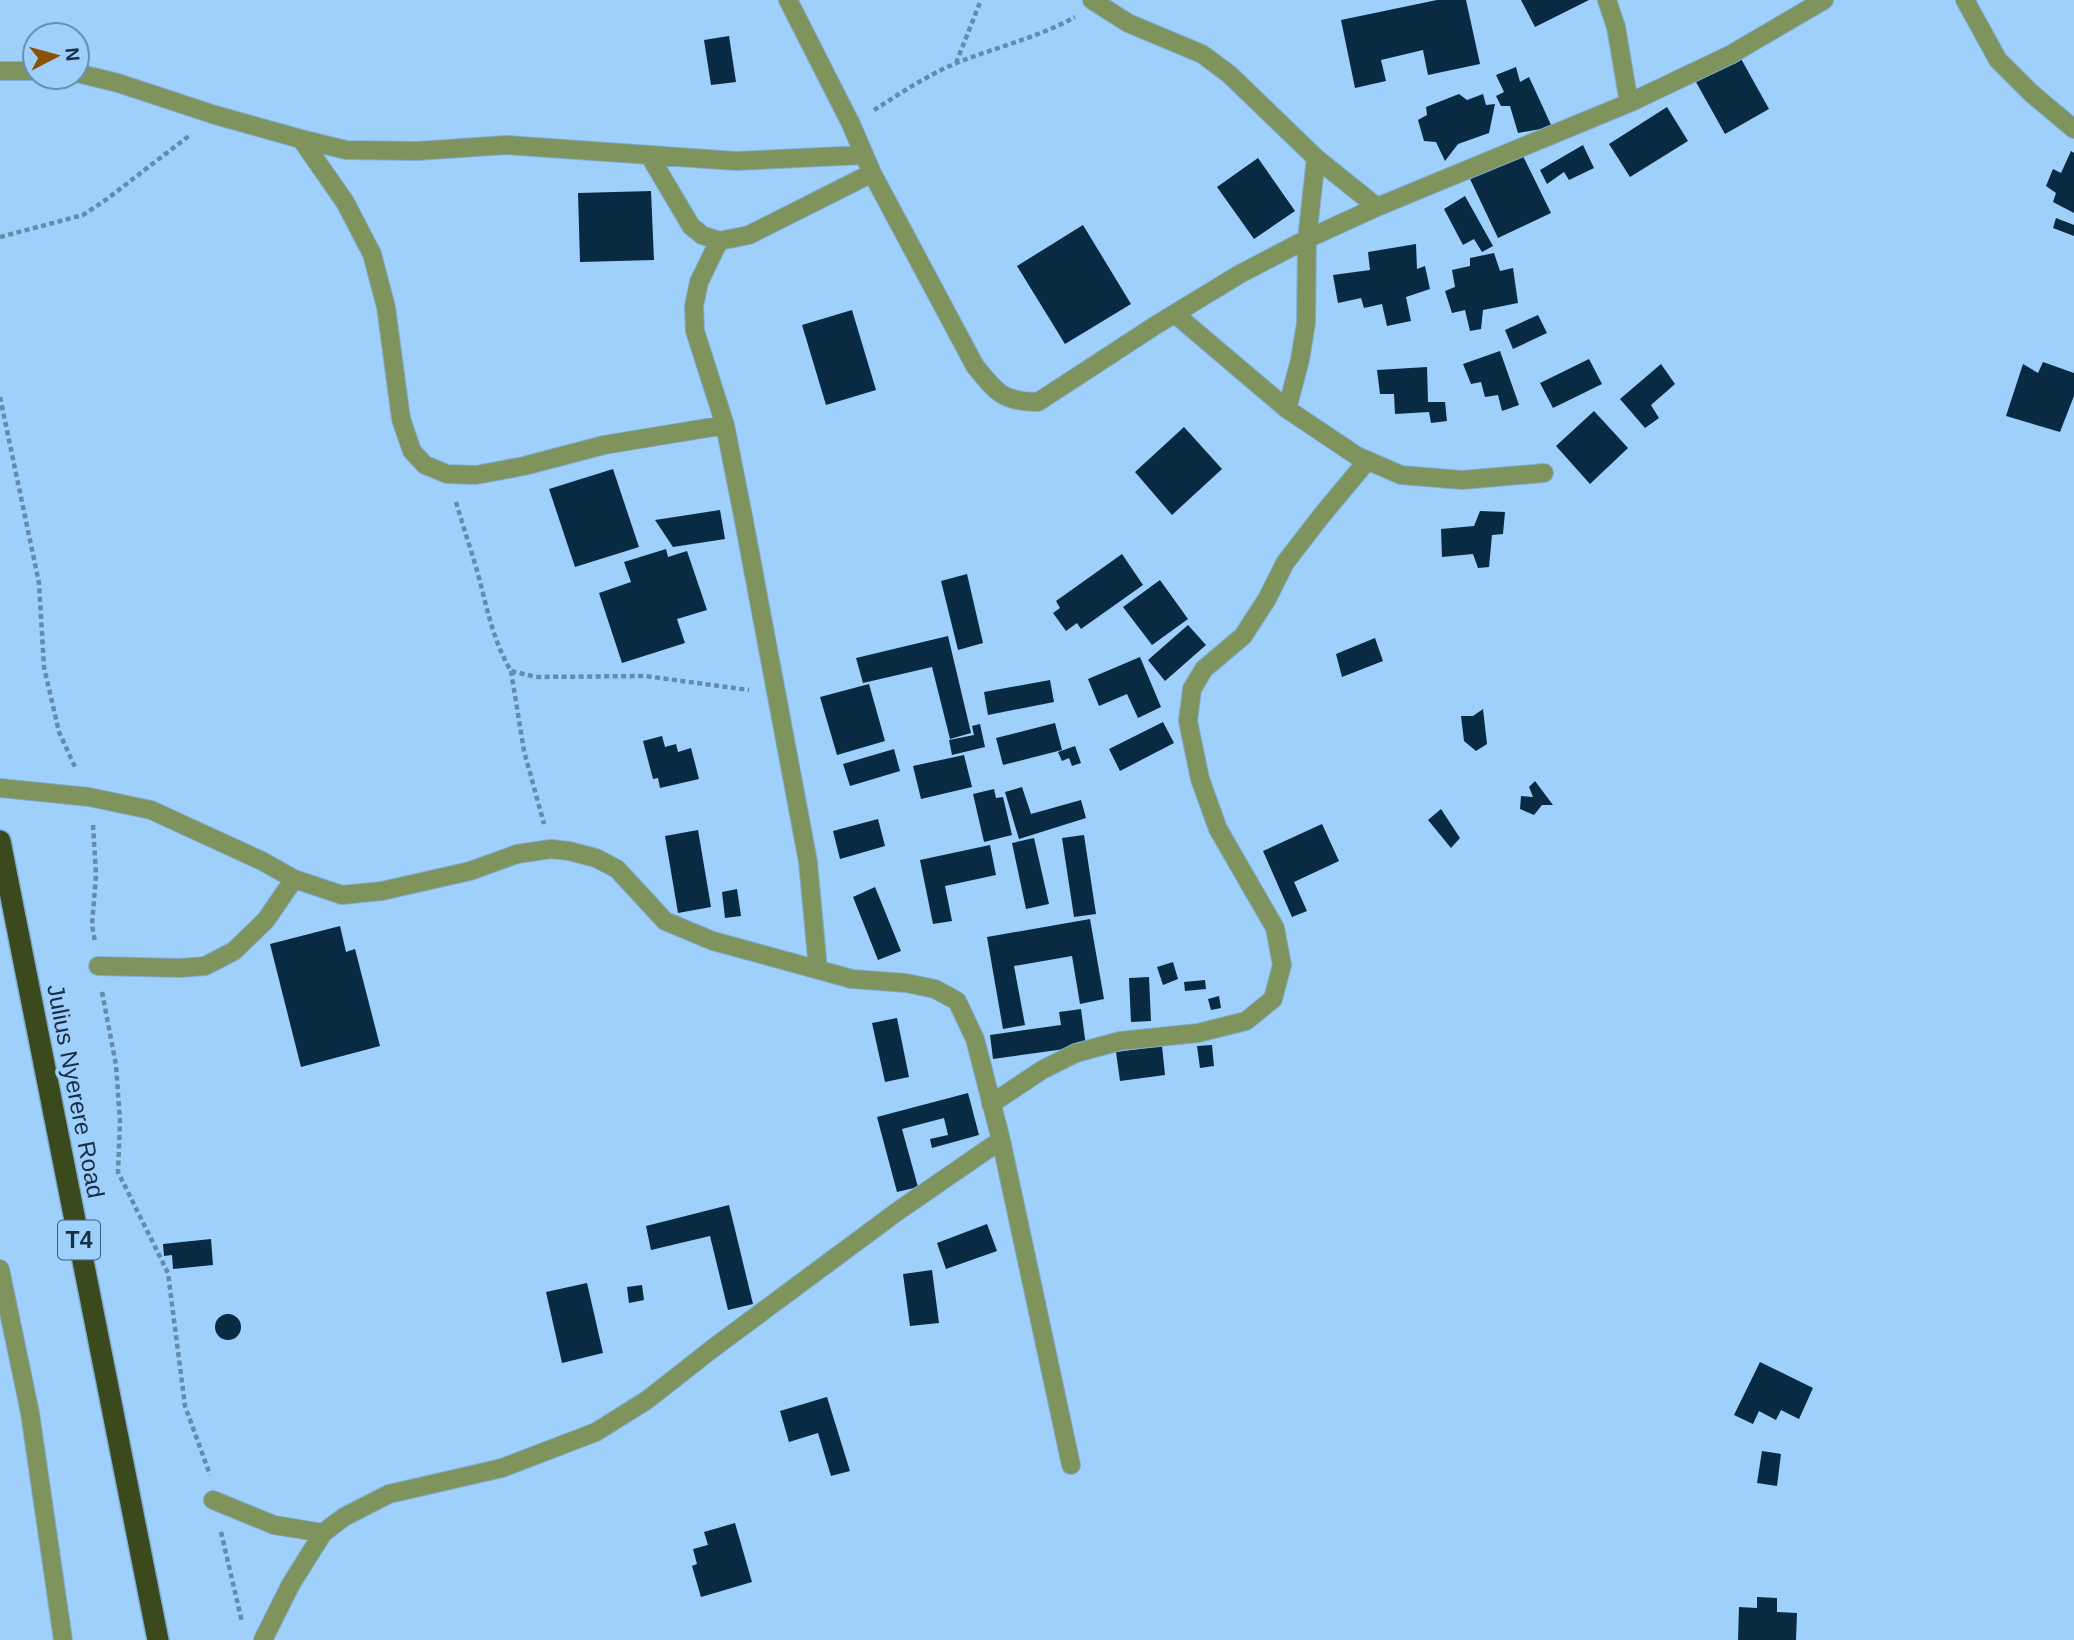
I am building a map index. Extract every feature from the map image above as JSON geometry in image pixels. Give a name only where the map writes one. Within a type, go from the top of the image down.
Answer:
[{"type":"highway","name":"Julius Nyerere Road","points":[[0,841],[158,1640]]},
{"type":"street","points":[[788,0],[851,124],[872,173],[975,366],[996,391],[1018,402],[1038,402],[1240,274],[1307,239],[1377,207],[1629,103],[1730,55],[1824,0]]},
{"type":"street","points":[[1607,0],[1616,27],[1629,103]]},
{"type":"street","points":[[1965,0],[1998,61],[2074,129]]},
{"type":"street","points":[[1094,2],[1128,23],[1202,54],[1229,74],[1316,158],[1377,207]]},
{"type":"street","points":[[0,71],[21,71]]},
{"type":"street","points":[[91,76],[215,115],[346,150],[417,151],[506,145],[736,160],[864,155]]},
{"type":"street","points":[[301,139],[345,202],[372,254],[386,307],[401,418],[412,450],[425,465],[447,474],[475,475],[524,466],[604,445],[725,425]]},
{"type":"street","points":[[649,155],[691,226],[702,235],[719,242],[749,235],[872,173]]},
{"type":"street","points":[[1287,409],[1300,360],[1306,323],[1307,239],[1316,158]]},
{"type":"street","points":[[719,242],[699,282],[694,306],[695,331],[725,425],[778,694],[808,862],[818,969]]},
{"type":"street","points":[[1175,314],[1287,409],[1357,456],[1401,475],[1462,480],[1544,473]]},
{"type":"street","points":[[991,1104],[1042,1070],[1076,1053],[1120,1041],[1198,1033],[1246,1021],[1273,999],[1282,965],[1275,928],[1218,829],[1200,779],[1188,721],[1192,689],[1204,669],[1243,636],[1267,599],[1285,563],[1367,460]]},
{"type":"street","points":[[0,788],[89,797],[151,810],[262,861],[294,879],[342,895],[382,891],[470,871],[517,854],[551,849],[596,858],[617,869],[664,920],[713,941],[852,979],[906,983],[934,989],[957,1001],[975,1039],[1001,1140],[1071,1465]]},
{"type":"street","points":[[98,966],[205,966],[234,951],[266,920],[294,879]]},
{"type":"street","points":[[263,1640],[323,1533],[344,1517],[389,1494],[502,1468],[596,1432],[647,1400],[898,1211],[1001,1140]]},
{"type":"street","points":[[0,1269],[30,1413],[62,1640]]},
{"type":"street","points":[[213,1500],[274,1525],[323,1533]]},
{"type":"path","points":[[955,63],[981,0]]},
{"type":"path","points":[[851,124],[906,89],[955,63],[1049,29],[1071,19],[1094,2]]},
{"type":"path","points":[[0,237],[83,215],[215,115]]},
{"type":"path","points":[[447,474],[491,627],[501,655],[511,671],[524,751],[551,849]]},
{"type":"path","points":[[511,671],[536,677],[645,676],[778,694]]},
{"type":"path","points":[[213,1500],[244,1629]]},
{"type":"building","points":[[1437,0],[1466,0],[1480,64],[1428,75],[1423,50],[1381,60],[1386,81],[1355,88],[1341,20]]},
{"type":"building","points":[[1521,0],[1589,0],[1535,27]]},
{"type":"building","points":[[729,36],[736,82],[711,85],[704,40]]},
{"type":"building","points":[[1740,57],[1769,109],[1725,134],[1696,82]]},
{"type":"building","points":[[1516,67],[1520,82],[1529,77],[1552,127],[1518,133],[1510,106],[1501,106],[1496,96],[1504,92],[1496,75]]},
{"type":"building","points":[[1459,94],[1467,100],[1483,94],[1486,105],[1495,104],[1489,133],[1458,144],[1445,161],[1436,142],[1424,141],[1418,120],[1427,115],[1426,107]]},
{"type":"building","points":[[1667,107],[1688,141],[1630,177],[1609,144]]},
{"type":"building","points":[[1583,145],[1594,168],[1569,180],[1564,172],[1547,184],[1540,170]]},
{"type":"building","points":[[2071,151],[2074,153],[2074,213],[2053,202],[2056,193],[2046,186],[2053,169],[2061,173]]},
{"type":"building","points":[[1522,154],[1551,213],[1498,238],[1470,179]]},
{"type":"building","points":[[1258,158],[1295,211],[1254,239],[1217,187]]},
{"type":"building","points":[[651,191],[654,260],[580,262],[578,193]]},
{"type":"building","points":[[1465,196],[1493,246],[1482,252],[1474,239],[1463,245],[1444,209]]},
{"type":"building","points":[[2056,218],[2074,225],[2074,236],[2053,228]]},
{"type":"building","points":[[1083,225],[1131,304],[1065,344],[1017,266]]},
{"type":"building","points":[[1416,244],[1417,269],[1425,266],[1430,289],[1406,297],[1411,321],[1387,326],[1382,304],[1364,308],[1361,298],[1338,303],[1333,275],[1370,270],[1368,252]]},
{"type":"building","points":[[1494,253],[1500,271],[1513,268],[1518,303],[1483,310],[1481,329],[1470,331],[1465,310],[1452,313],[1445,291],[1455,287],[1452,270],[1470,266],[1470,258]]},
{"type":"building","points":[[852,310],[876,390],[826,405],[802,325]]},
{"type":"building","points":[[1538,315],[1547,333],[1513,349],[1505,330]]},
{"type":"building","points":[[1500,351],[1519,405],[1502,411],[1498,395],[1485,397],[1481,382],[1471,384],[1463,364]]},
{"type":"building","points":[[1589,359],[1602,384],[1553,408],[1540,383]]},
{"type":"building","points":[[2043,362],[2074,373],[2074,396],[2060,432],[2006,416],[2023,364],[2038,373]]},
{"type":"building","points":[[1661,364],[1675,384],[1651,405],[1659,418],[1645,428],[1620,399]]},
{"type":"building","points":[[1427,367],[1428,402],[1445,402],[1447,421],[1431,423],[1429,412],[1395,414],[1394,394],[1380,394],[1377,370]]},
{"type":"building","points":[[1594,411],[1628,448],[1590,484],[1556,446]]},
{"type":"building","points":[[1184,427],[1222,469],[1172,515],[1135,472]]},
{"type":"building","points":[[613,469],[639,547],[575,567],[549,489]]},
{"type":"building","points":[[720,510],[725,539],[673,547],[655,520]]},
{"type":"building","points":[[1480,511],[1505,512],[1503,534],[1492,535],[1489,567],[1478,568],[1473,554],[1442,557],[1441,529],[1474,526]]},
{"type":"building","points":[[666,549],[668,557],[687,551],[707,610],[677,619],[685,643],[622,663],[599,593],[631,582],[624,562]]},
{"type":"building","points":[[1122,554],[1143,585],[1081,629],[1077,623],[1066,631],[1053,613],[1060,608],[1056,601]]},
{"type":"building","points":[[967,574],[983,643],[958,650],[941,581]]},
{"type":"building","points":[[1160,580],[1188,619],[1152,645],[1123,607]]},
{"type":"building","points":[[1188,625],[1206,645],[1165,681],[1148,660]]},
{"type":"building","points":[[948,636],[971,733],[950,739],[932,667],[863,683],[856,658]]},
{"type":"building","points":[[1375,638],[1383,661],[1342,677],[1336,654]]},
{"type":"building","points":[[1140,657],[1161,707],[1138,718],[1127,694],[1099,706],[1088,679]]},
{"type":"building","points":[[1050,680],[1054,702],[988,715],[984,692]]},
{"type":"building","points":[[869,684],[885,741],[837,755],[820,697]]},
{"type":"building","points":[[1483,709],[1487,744],[1476,751],[1464,741],[1461,716],[1473,716]]},
{"type":"building","points":[[1163,722],[1174,743],[1120,771],[1109,749]]},
{"type":"building","points":[[1055,723],[1062,750],[1003,765],[996,738]]},
{"type":"building","points":[[980,724],[985,747],[952,755],[949,740],[974,735],[972,726]]},
{"type":"building","points":[[662,736],[665,747],[676,744],[678,752],[691,748],[699,779],[660,788],[658,778],[653,779],[643,741]]},
{"type":"building","points":[[1075,746],[1081,763],[1072,766],[1069,758],[1062,761],[1058,752]]},
{"type":"building","points":[[894,749],[900,771],[850,786],[843,764]]},
{"type":"building","points":[[964,755],[972,787],[921,799],[913,766]]},
{"type":"building","points":[[1535,781],[1553,805],[1542,805],[1534,815],[1520,809],[1521,796],[1533,797],[1529,787]]},
{"type":"building","points":[[1022,787],[1031,814],[1081,800],[1086,818],[1019,839],[1005,792]]},
{"type":"building","points":[[994,789],[996,798],[1003,797],[1012,835],[984,842],[973,794]]},
{"type":"building","points":[[1441,809],[1460,838],[1451,848],[1428,820]]},
{"type":"building","points":[[878,819],[885,846],[840,859],[833,831]]},
{"type":"building","points":[[1322,824],[1339,861],[1294,882],[1307,911],[1292,917],[1263,851]]},
{"type":"building","points":[[698,830],[711,907],[678,913],[665,836]]},
{"type":"building","points":[[1084,835],[1096,914],[1074,917],[1062,838]]},
{"type":"building","points":[[1034,838],[1049,904],[1026,909],[1012,843]]},
{"type":"building","points":[[990,845],[996,875],[945,886],[952,921],[933,924],[920,860]]},
{"type":"building","points":[[875,887],[901,951],[878,960],[853,897]]},
{"type":"building","points":[[737,889],[741,916],[725,918],[722,892]]},
{"type":"building","points":[[1090,919],[1104,999],[1080,1004],[1072,956],[1014,966],[1025,1025],[1003,1029],[987,937]]},
{"type":"building","points":[[340,926],[346,952],[355,949],[380,1046],[301,1067],[270,944]]},
{"type":"building","points":[[1173,962],[1178,979],[1163,985],[1157,967]]},
{"type":"building","points":[[1149,977],[1151,1021],[1131,1022],[1129,978]]},
{"type":"building","points":[[1205,980],[1206,989],[1185,991],[1184,982]]},
{"type":"building","points":[[1219,996],[1221,1008],[1211,1010],[1208,999]]},
{"type":"building","points":[[1081,1009],[1086,1046],[993,1059],[990,1035],[1061,1025],[1059,1012]]},
{"type":"building","points":[[897,1018],[909,1077],[885,1082],[872,1023]]},
{"type":"building","points":[[1212,1045],[1214,1066],[1200,1068],[1197,1046]]},
{"type":"building","points":[[1162,1046],[1165,1075],[1120,1081],[1116,1052]]},
{"type":"building","points":[[968,1093],[979,1135],[932,1148],[930,1139],[948,1135],[944,1118],[902,1129],[918,1187],[897,1192],[877,1117]]},
{"type":"building","points":[[729,1205],[753,1304],[728,1310],[710,1236],[651,1250],[646,1226]]},
{"type":"building","points":[[987,1224],[997,1251],[946,1269],[937,1243]]},
{"type":"building","points":[[211,1239],[213,1265],[173,1269],[172,1255],[164,1256],[163,1244]]},
{"type":"building","points":[[932,1270],[939,1323],[910,1326],[903,1274]]},
{"type":"building","points":[[587,1283],[603,1353],[562,1363],[546,1292]]},
{"type":"building","points":[[642,1285],[644,1300],[629,1303],[627,1287]]},
{"type":"building","points":[[228,1314],[237,1318],[241,1327],[237,1336],[228,1340],[219,1336],[215,1327],[219,1318]]},
{"type":"building","points":[[1760,1362],[1813,1388],[1799,1419],[1781,1410],[1776,1420],[1759,1411],[1753,1424],[1734,1415]]},
{"type":"building","points":[[827,1397],[850,1471],[831,1476],[818,1433],[789,1442],[780,1411]]},
{"type":"building","points":[[1762,1451],[1781,1454],[1777,1486],[1757,1483]]},
{"type":"building","points":[[735,1523],[752,1582],[701,1597],[692,1566],[697,1564],[693,1549],[708,1545],[704,1532]]},
{"type":"building","points":[[1757,1597],[1777,1598],[1777,1612],[1797,1613],[1796,1640],[1738,1640],[1739,1607],[1757,1608]]}]
